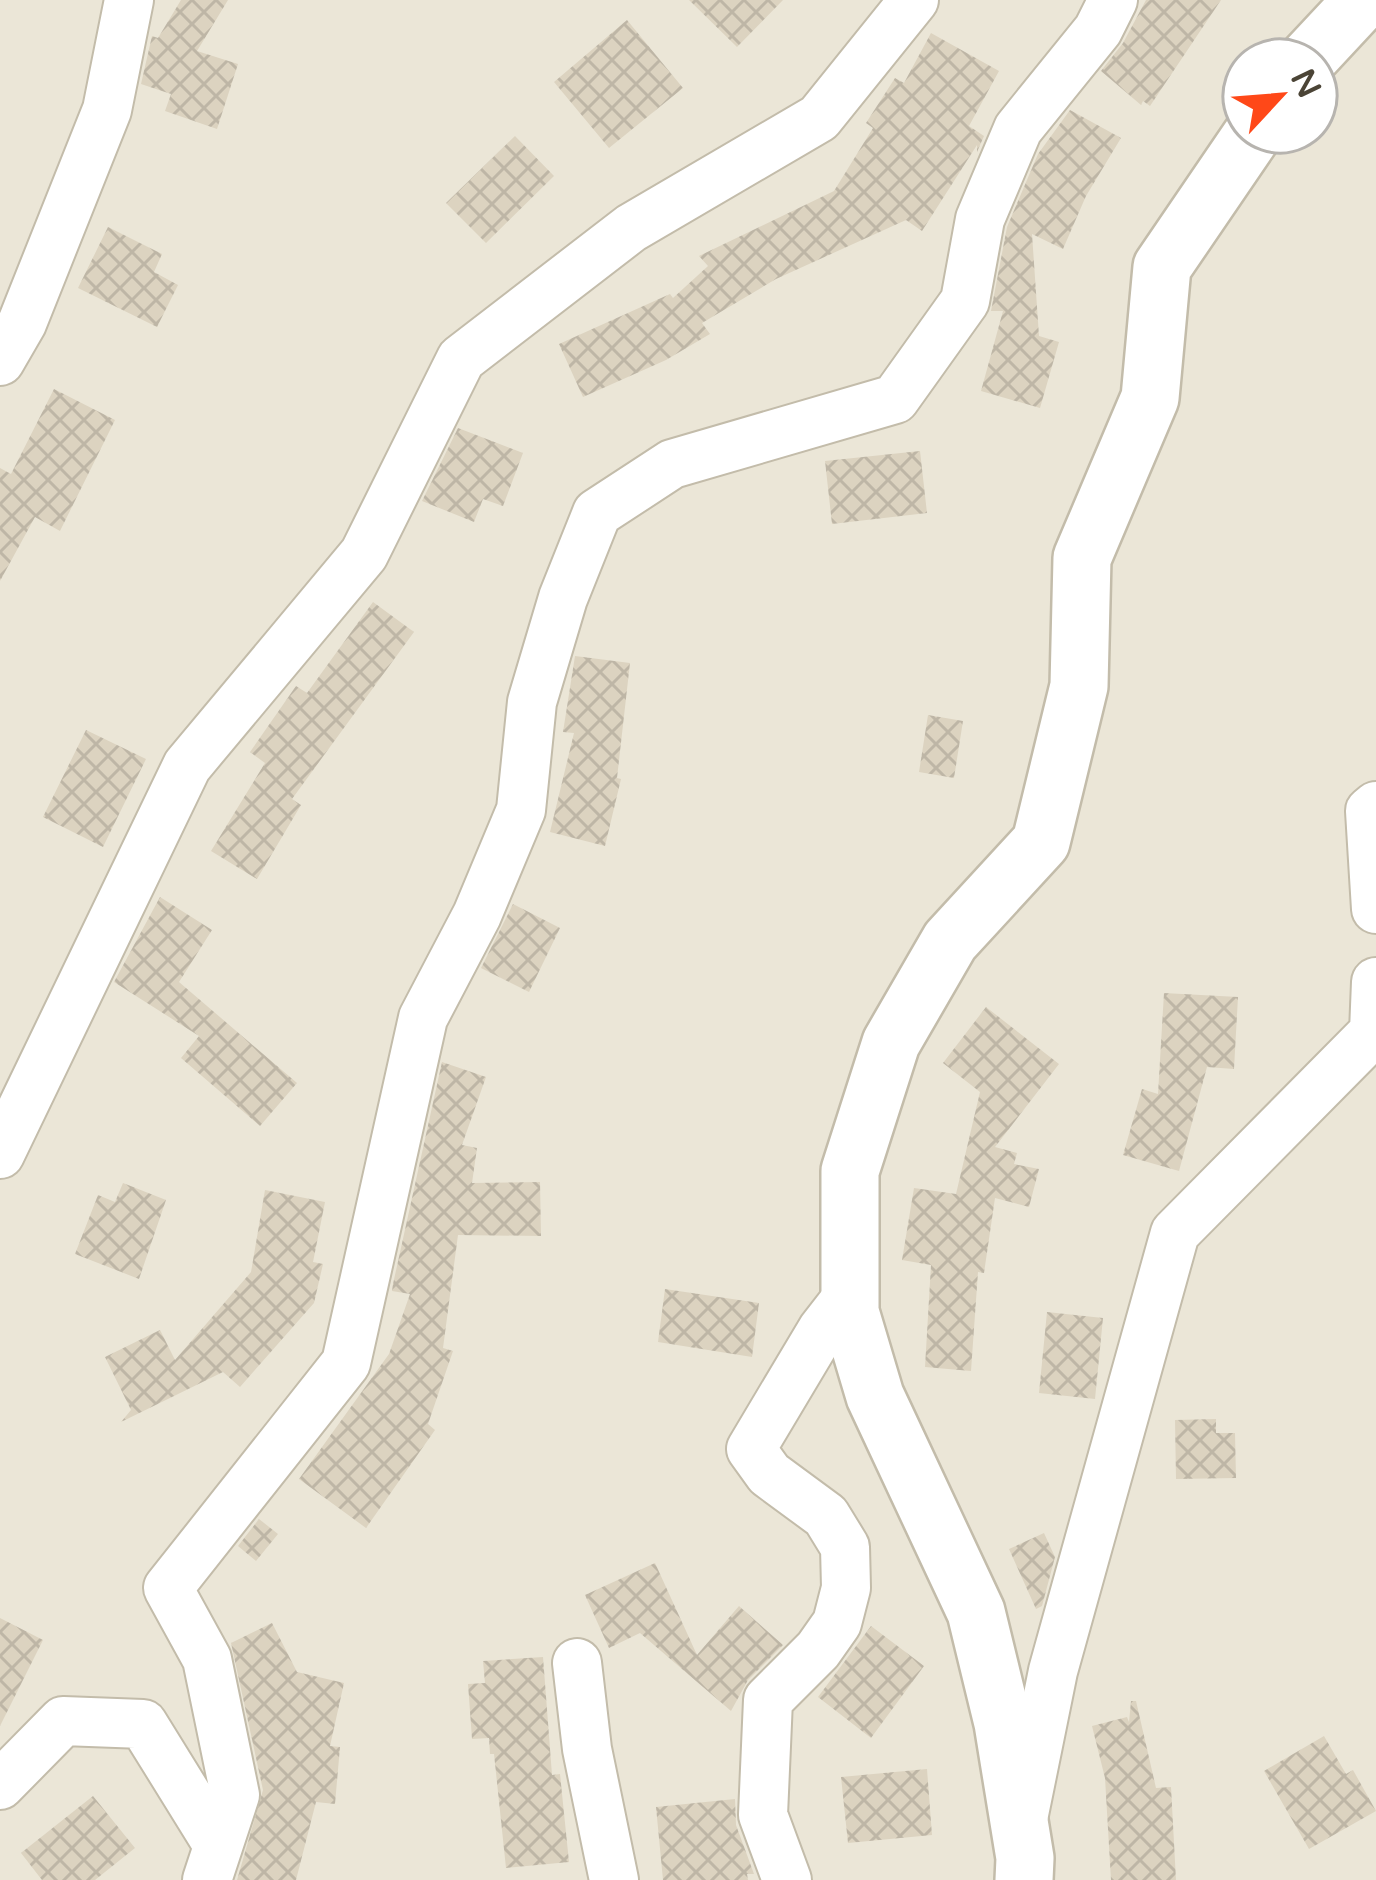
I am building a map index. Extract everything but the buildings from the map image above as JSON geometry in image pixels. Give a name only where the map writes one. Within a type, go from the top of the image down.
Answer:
[{"type":"street","points":[[0,361],[22,323],[107,110],[129,0]]},
{"type":"street","points":[[0,1154],[187,766],[364,554],[461,359],[631,228],[819,118],[914,0]]},
{"type":"street","points":[[212,1862],[235,1795],[207,1660],[168,1588],[346,1363],[423,1018],[477,915],[521,810],[532,702],[563,598],[597,512],[672,464],[895,399],[965,301],[980,220],[1018,129],[1098,30],[1113,0]]},
{"type":"street","points":[[1329,36],[1363,0]]},
{"type":"street","points":[[1022,1855],[1003,1723],[976,1612],[875,1396],[850,1312],[850,1171],[891,1043],[950,941],[1041,842],[1079,686],[1082,558],[1150,398],[1162,267],[1238,156]]},
{"type":"street","points":[[1376,806],[1370,812],[1376,909]]},
{"type":"street","points":[[1022,1855],[1053,1671],[1175,1232],[1375,1032],[1376,982]]},
{"type":"street","points":[[787,1880],[763,1814],[768,1700],[837,1623],[846,1588],[845,1547],[826,1516],[769,1474],[751,1449],[822,1330],[850,1294]]},
{"type":"street","points":[[577,1663],[587,1749],[614,1880]]},
{"type":"street","points":[[0,1785],[63,1721],[143,1724],[212,1862]]},
{"type":"shaded area","points":[[0,0],[1376,0],[1376,1880],[0,1880]]}]
